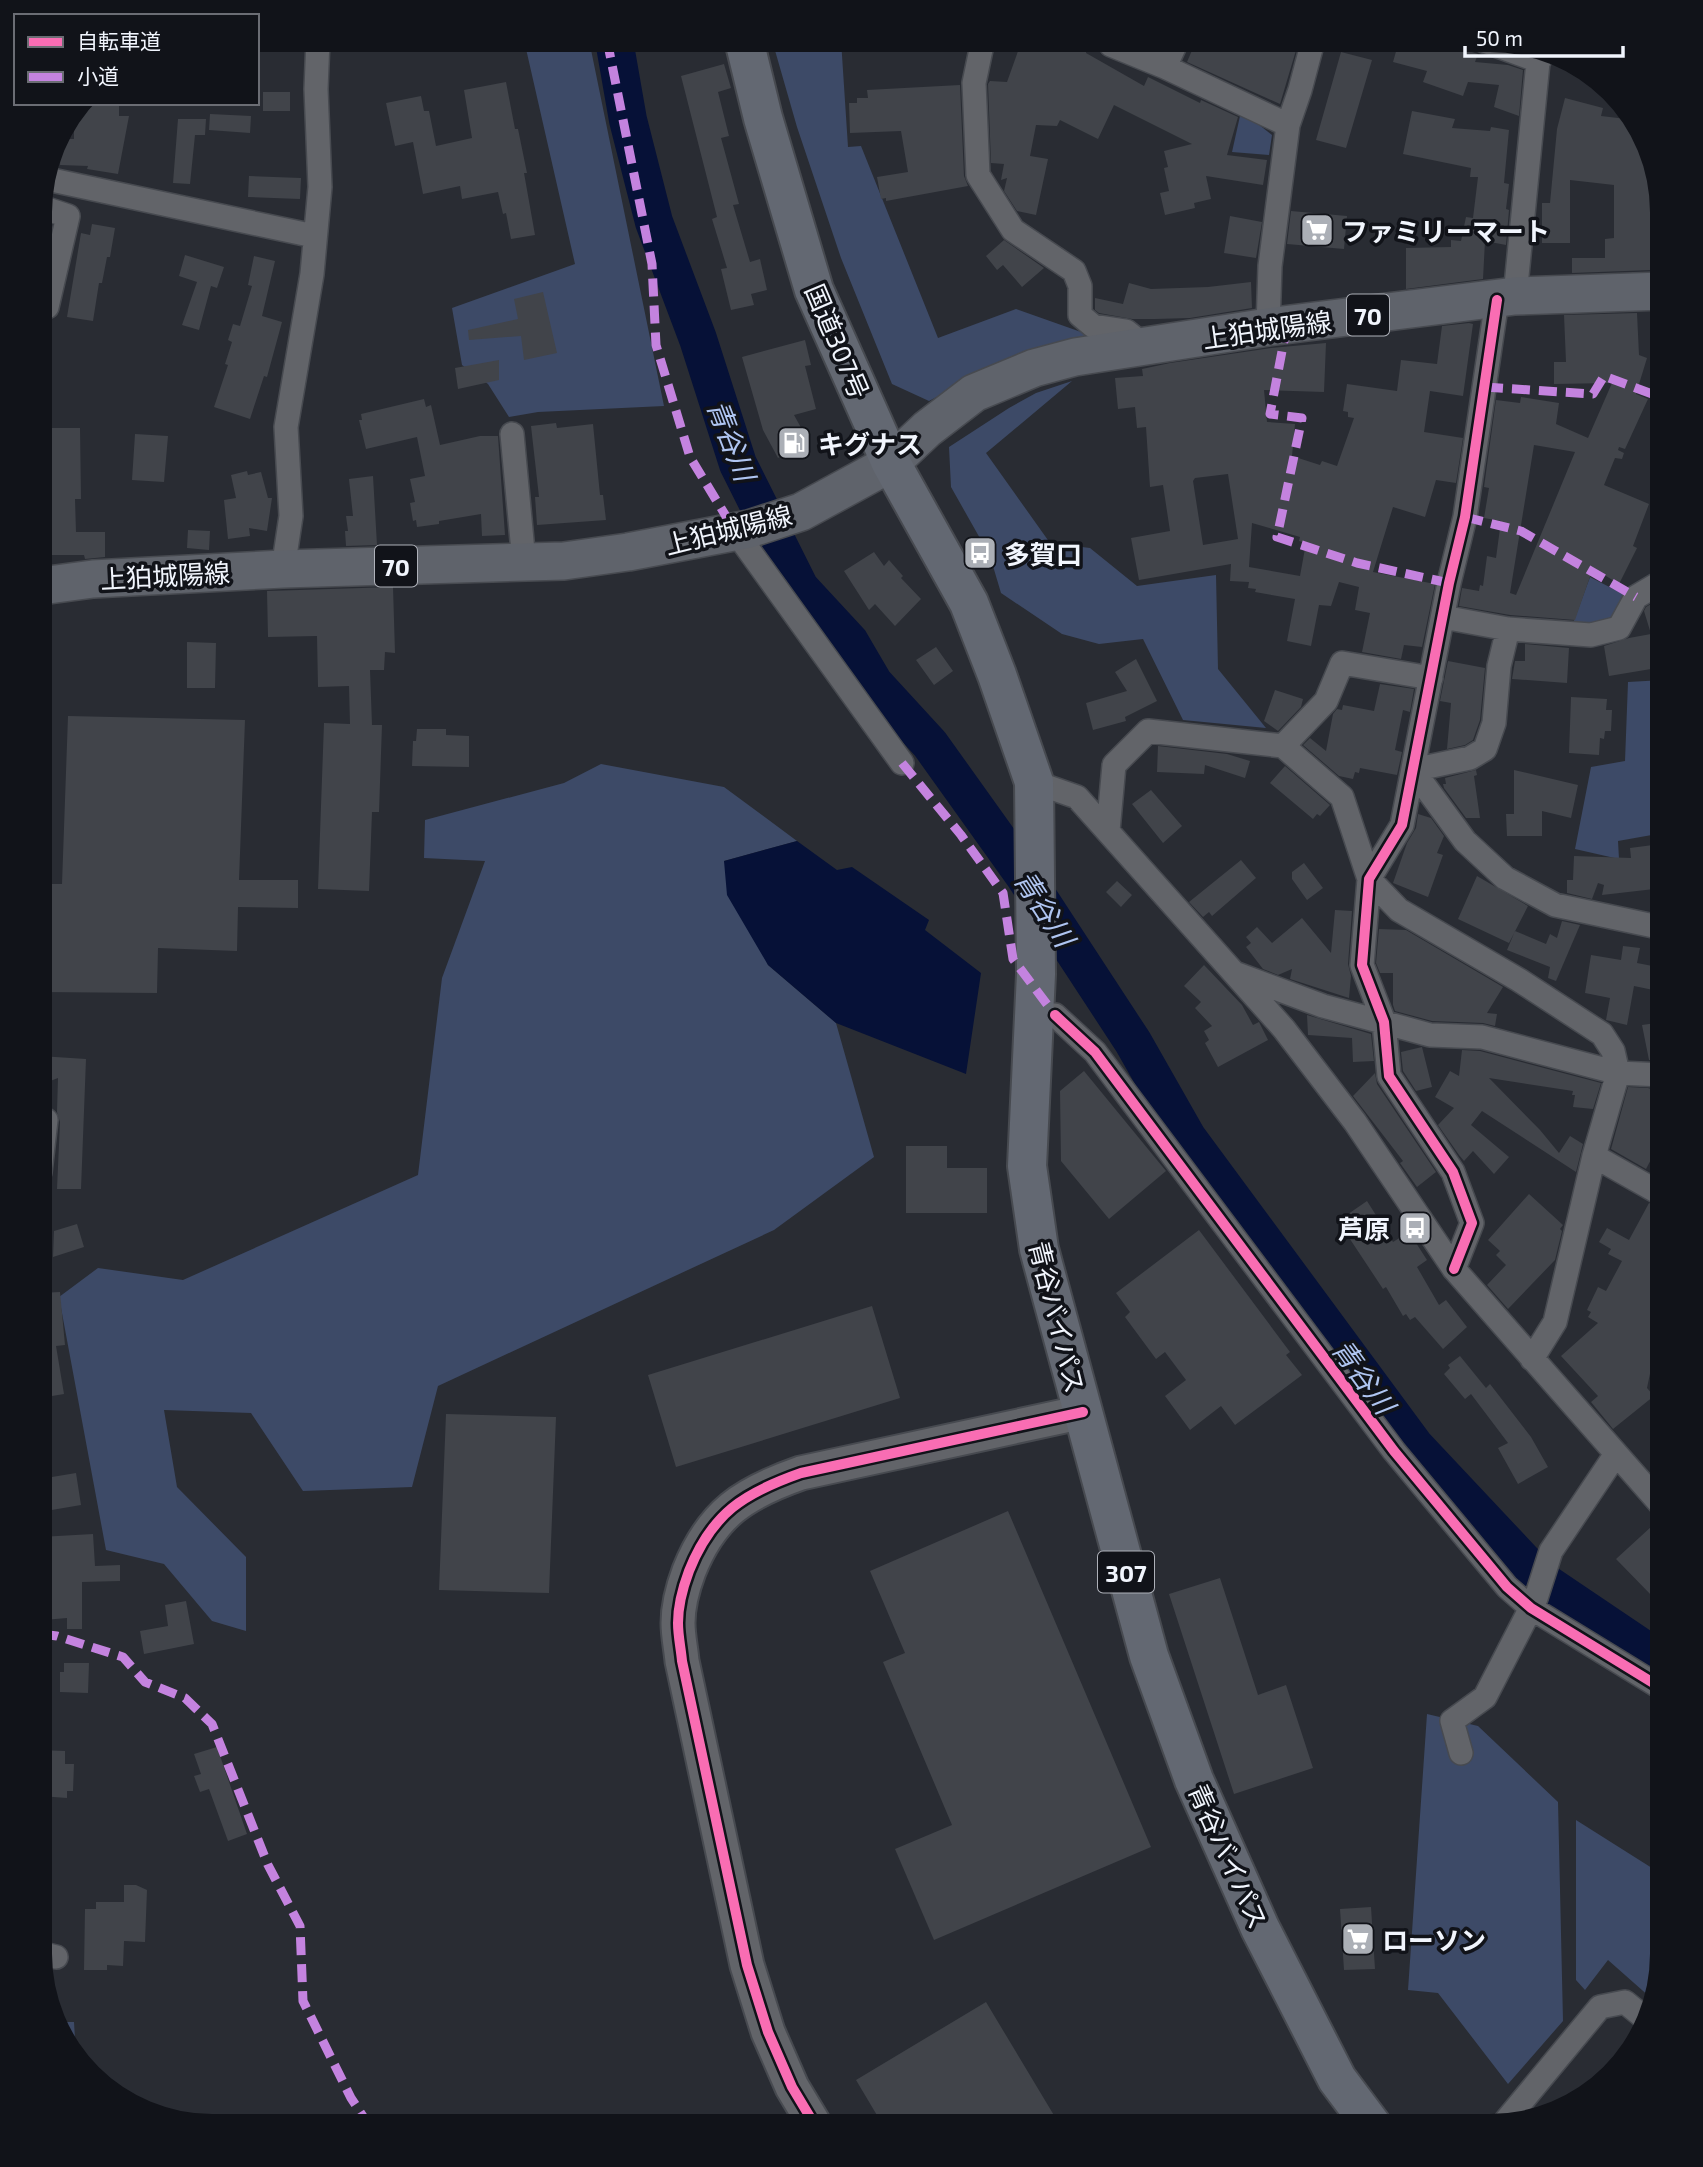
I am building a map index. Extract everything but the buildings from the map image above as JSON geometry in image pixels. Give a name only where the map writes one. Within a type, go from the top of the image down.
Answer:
[{"type":"highway","name":"国道307号","points":[[747,53],[763,118],[814,290],[891,463],[969,603],[998,676],[1034,782]]},
{"type":"highway","name":"青谷バイパス","points":[[1034,782],[1036,974],[1027,1166],[1039,1249],[1149,1656],[1194,1780],[1260,1928],[1337,2079],[1363,2114]]},
{"type":"main road","name":"上狛城陽線","points":[[53,584],[93,579],[284,569],[564,561],[742,530],[801,512],[891,463],[927,429],[974,393],[1002,380],[1075,357],[1268,327],[1506,298],[1650,292]]},
{"type":"street","points":[[284,569],[291,516],[286,427],[312,274],[320,187],[316,89],[317,53]]},
{"type":"street","points":[[980,53],[974,83],[978,175],[1013,230],[1074,271],[1080,286],[1080,315],[1093,326],[1126,331],[1146,347]]},
{"type":"street","points":[[1129,53],[1165,67],[1287,125]]},
{"type":"street","points":[[1165,67],[1171,53]]},
{"type":"street","points":[[1268,327],[1270,266],[1287,125],[1310,53]]},
{"type":"street","points":[[1369,879],[1402,825],[1465,517],[1506,298],[1538,60]]},
{"type":"street","points":[[56,181],[314,236]]},
{"type":"street","points":[[53,211],[68,216],[53,281]]},
{"type":"street","points":[[512,434],[524,562]]},
{"type":"street","points":[[742,530],[902,763]]},
{"type":"street","points":[[1443,617],[1508,629],[1591,635],[1619,628],[1636,597],[1650,589]]},
{"type":"street","points":[[1413,770],[1470,758],[1485,749],[1494,723],[1499,666],[1508,629]]},
{"type":"street","points":[[1283,746],[1326,701],[1342,663],[1431,678]]},
{"type":"street","points":[[1108,831],[1114,765],[1148,732],[1283,746],[1342,797],[1369,879],[1362,965],[1384,1022],[1389,1076],[1453,1172],[1472,1223],[1454,1269]]},
{"type":"street","points":[[1413,770],[1465,841],[1505,877],[1555,905],[1650,925]]},
{"type":"street","points":[[1034,782],[1077,797],[1284,1029],[1355,1122],[1454,1269],[1650,1492]]},
{"type":"street","points":[[1369,879],[1399,910],[1519,980],[1602,1034],[1613,1051],[1618,1073],[1594,1156],[1555,1322],[1531,1359]]},
{"type":"street","points":[[1234,973],[1323,1006],[1430,1035],[1482,1037],[1618,1073],[1650,1074]]},
{"type":"street","points":[[1055,1015],[1095,1052],[1394,1451],[1507,1587],[1650,1680]]},
{"type":"street","points":[[1594,1156],[1650,1188]]},
{"type":"street","points":[[808,2114],[792,2087],[768,2032],[747,1965],[682,1661],[678,1622],[683,1587],[695,1556],[717,1520],[745,1498],[801,1473],[1083,1412]]},
{"type":"street","points":[[1461,1753],[1452,1721],[1485,1697],[1534,1603],[1551,1551],[1616,1454]]},
{"type":"street","points":[[1512,2113],[1600,2007],[1625,2002],[1639,2013]]},
{"type":"shaded area","points":[[527,53],[592,53],[664,406],[538,412],[509,417],[488,384],[462,365],[452,308],[575,264]]},
{"type":"shaded area","points":[[776,53],[842,53],[848,147],[861,146],[938,338],[1016,309],[1098,338],[1009,359],[929,401],[892,384],[841,258],[797,127]]},
{"type":"shaded area","points":[[1240,116],[1258,124],[1272,135],[1269,155],[1232,152]]},
{"type":"shaded area","points":[[1072,381],[986,453],[1050,543],[1090,548],[1137,586],[1216,575],[1218,669],[1266,728],[1183,720],[1143,639],[1099,644],[1062,634],[1001,593],[990,556],[951,487],[949,447],[1036,393]]},
{"type":"shaded area","points":[[1590,577],[1625,595],[1614,620],[1590,629],[1572,626]]},
{"type":"shaded area","points":[[1650,681],[1650,835],[1618,841],[1619,859],[1575,849],[1591,767],[1625,761],[1628,682]]},
{"type":"shaded area","points":[[601,764],[724,787],[797,841],[724,861],[768,965],[836,1023],[874,1157],[774,1230],[438,1386],[412,1487],[303,1491],[251,1413],[164,1410],[177,1487],[246,1557],[246,1631],[212,1621],[164,1564],[106,1550],[59,1297],[98,1268],[183,1280],[418,1175],[442,978],[485,861],[424,858],[425,820],[564,783]]},
{"type":"shaded area","points":[[797,841],[837,870],[852,867],[929,920],[925,930],[981,973],[966,1074],[836,1023],[768,965],[727,895],[724,861]]},
{"type":"shaded area","points":[[1427,1714],[1478,1726],[1558,1802],[1563,2021],[1508,2084],[1438,1993],[1408,1990]]},
{"type":"shaded area","points":[[1576,1820],[1650,1867],[1650,1955],[1646,1993],[1608,1960],[1585,1990],[1576,1980]]},
{"type":"shaded area","points":[[68,2022],[74,2022],[75,2035]]},
{"type":"waterway","name":"青谷川","points":[[616,53],[628,120],[654,222],[698,339],[738,464],[800,588],[850,642],[874,683],[930,744],[1025,877],[1133,1042],[1187,1137],[1415,1446],[1540,1579],[1650,1653]]},
{"type":"marked path","points":[[610,53],[652,264],[656,345],[690,457],[735,531]]},
{"type":"marked path","points":[[1287,325],[1270,414],[1302,418],[1277,537],[1357,563],[1449,583]]},
{"type":"marked path","points":[[1485,387],[1593,394],[1604,376],[1650,393]]},
{"type":"marked path","points":[[1465,517],[1521,531],[1636,597]]},
{"type":"marked path","points":[[902,763],[961,835],[1003,893],[1013,959],[1055,1015]]},
{"type":"marked path","points":[[52,1635],[123,1657],[145,1682],[185,1698],[212,1724],[268,1865],[300,1926],[303,2001],[361,2114]]},
{"type":"cycle path","points":[[1454,1269],[1472,1223],[1453,1172],[1389,1076],[1384,1022],[1362,965],[1369,879],[1402,825],[1449,583],[1465,517],[1497,300]]},
{"type":"cycle path","points":[[1055,1015],[1095,1052],[1394,1451],[1507,1587],[1531,1608],[1650,1681]]},
{"type":"cycle path","points":[[808,2114],[792,2087],[768,2032],[747,1965],[682,1661],[678,1617],[689,1571],[708,1534],[732,1508],[781,1481],[801,1473],[1083,1412]]},
{"type":"place","name":"ファミリーマート","points":[[1317,230]]},
{"type":"place","name":"キグナス","points":[[794,443]]},
{"type":"place","name":"多賀口","points":[[980,553]]},
{"type":"place","name":"芦原","points":[[1415,1228]]},
{"type":"place","name":"ローソン","points":[[1358,1939]]}]
